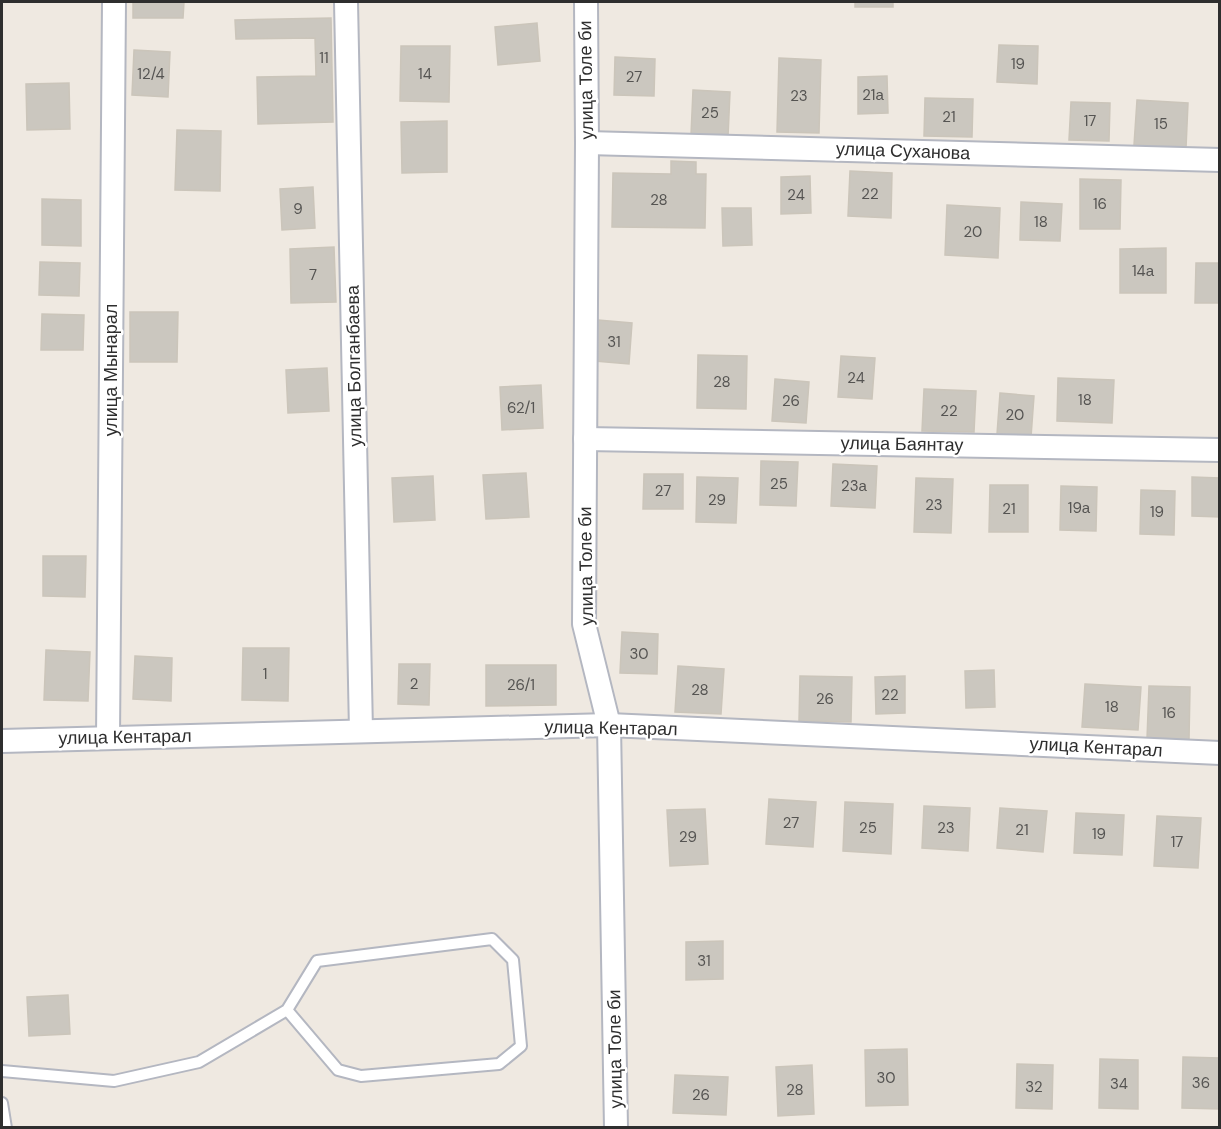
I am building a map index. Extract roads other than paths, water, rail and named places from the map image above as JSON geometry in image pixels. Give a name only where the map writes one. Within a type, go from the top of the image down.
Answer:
[{"type":"street","name":"улица Мынарал","points":[[108,738],[114,2]]},
{"type":"street","name":"улица Болганбаева","points":[[346,2],[361,731]]},
{"type":"street","name":"улица Толе би","points":[[586,2],[584,624],[609,725],[616,1128]]},
{"type":"street","name":"улица Суханова","points":[[587,143],[1220,160]]},
{"type":"street","name":"улица Баянтау","points":[[585,439],[1220,450]]},
{"type":"street","name":"улица Кентарал","points":[[2,741],[609,725],[1220,753]]},
{"type":"lane","points":[[2,1071],[114,1081],[199,1062],[287,1010],[317,961],[492,939],[513,960],[521,1046],[499,1064],[361,1076],[338,1070],[287,1010]]},
{"type":"lane","points":[[2,1102],[6,1128]]}]
